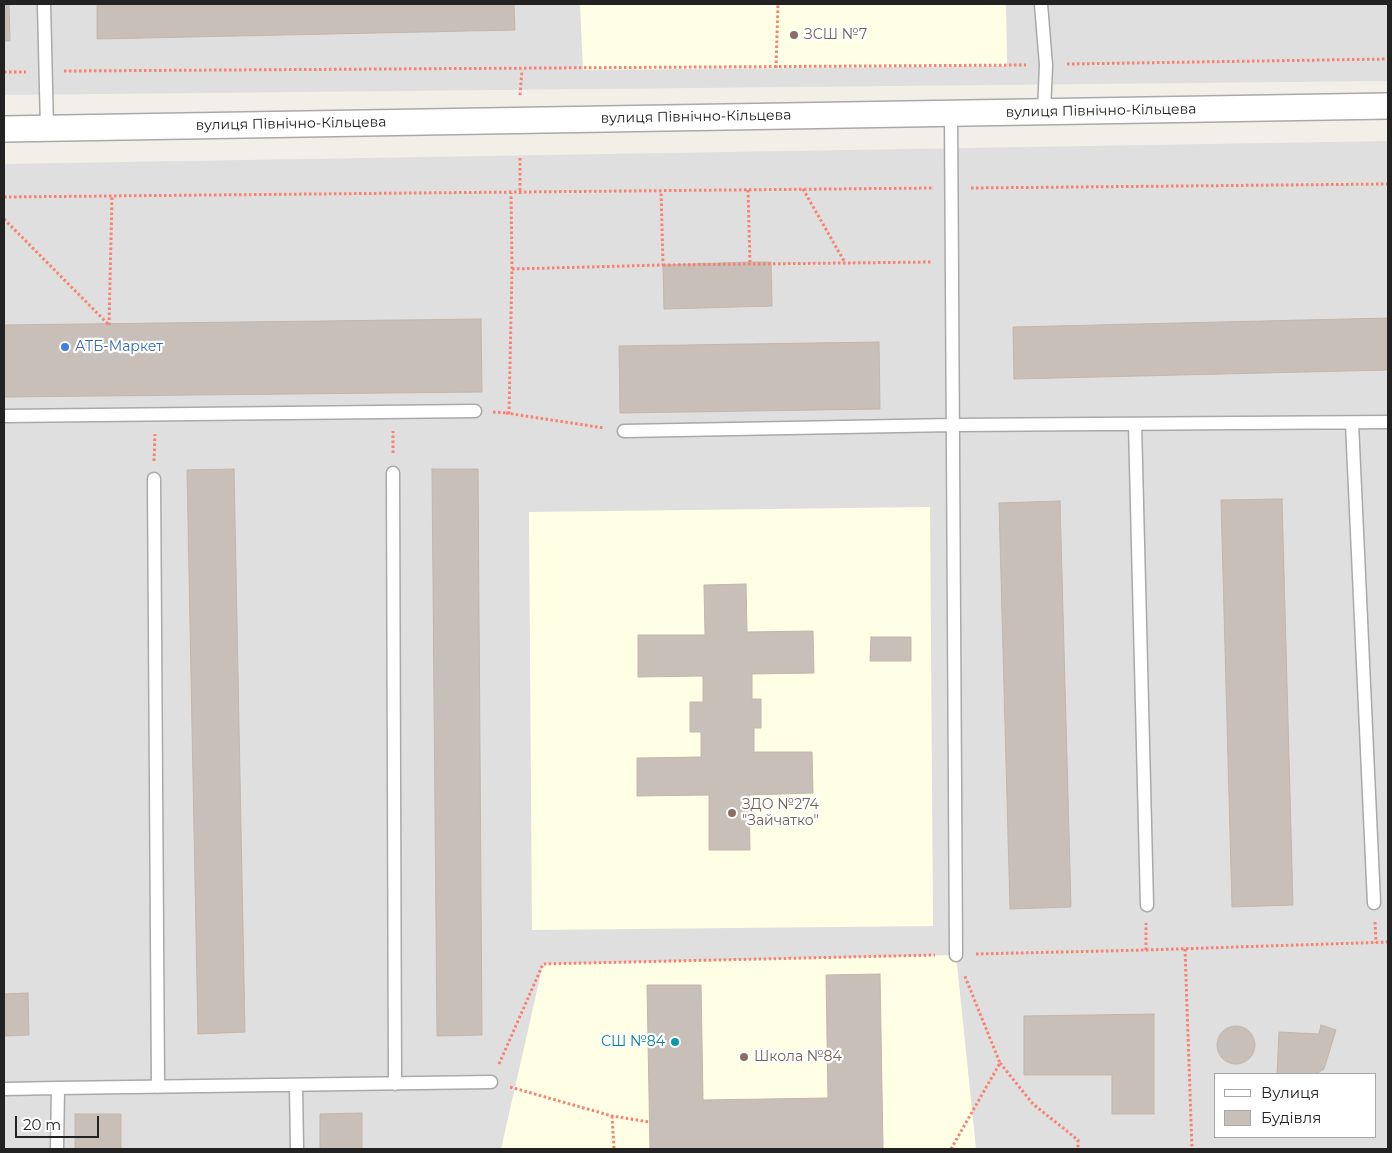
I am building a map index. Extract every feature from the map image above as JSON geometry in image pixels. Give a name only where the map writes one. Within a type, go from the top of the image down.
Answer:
[{"type":"street","name":"вулиця Північно-Кільцева","points":[[4,129],[1388,106]]},
{"type":"lane","points":[[44,4],[47,128]]},
{"type":"lane","points":[[1041,4],[1046,65],[1044,112]]},
{"type":"lane","points":[[950,113],[956,955]]},
{"type":"lane","points":[[4,416],[475,411]]},
{"type":"lane","points":[[624,431],[953,425],[1388,422]]},
{"type":"lane","points":[[1352,423],[1374,903]]},
{"type":"lane","points":[[1135,424],[1147,905]]},
{"type":"lane","points":[[393,473],[395,1084]]},
{"type":"lane","points":[[154,479],[158,1087]]},
{"type":"lane","points":[[4,1088],[491,1082]]},
{"type":"lane","points":[[296,1085],[297,1149]]},
{"type":"lane","points":[[56,1149],[58,1088]]},
{"type":"path","points":[[776,68],[778,4]]},
{"type":"path","points":[[4,72],[776,68],[1388,59]]},
{"type":"path","points":[[520,96],[522,70]]},
{"type":"path","points":[[520,158],[520,194]]},
{"type":"path","points":[[4,197],[520,194],[1388,184]]},
{"type":"path","points":[[748,190],[750,262]]},
{"type":"path","points":[[803,190],[844,262]]},
{"type":"path","points":[[661,191],[663,265]]},
{"type":"path","points":[[475,411],[508,413],[512,268],[511,193]]},
{"type":"path","points":[[4,219],[110,325],[112,196]]},
{"type":"path","points":[[512,268],[750,262],[952,262]]},
{"type":"path","points":[[393,473],[394,412]]},
{"type":"path","points":[[501,412],[624,431]]},
{"type":"path","points":[[154,479],[156,414]]},
{"type":"path","points":[[1146,950],[1147,905]]},
{"type":"path","points":[[650,1122],[612,1116],[491,1082],[543,964],[956,955],[1388,942]]},
{"type":"path","points":[[1185,949],[1192,1149]]},
{"type":"path","points":[[956,955],[1000,1063],[1033,1104],[1078,1140],[1078,1149]]},
{"type":"path","points":[[951,1149],[1000,1063]]},
{"type":"path","points":[[612,1116],[614,1149]]},
{"type":"shaded area","points":[[4,4],[1388,4],[1388,81],[4,95]]},
{"type":"shaded area","name":"ЗСШ №7","points":[[580,4],[1006,4],[1007,66],[583,70]]},
{"type":"shaded area","points":[[1388,141],[1388,1149],[4,1149],[4,164]]},
{"type":"shaded area","name":"ЗДО №274 \"Зайчатко\"","points":[[930,507],[933,926],[532,930],[529,512]]},
{"type":"shaded area","name":"Школа №84","points":[[956,955],[976,1149],[501,1149],[543,964]]},
{"type":"building","points":[[4,4],[9,4],[10,41],[4,41]]},
{"type":"building","points":[[97,4],[514,4],[515,30],[97,39]]},
{"type":"building","points":[[771,262],[772,306],[664,309],[663,265]]},
{"type":"building","points":[[1388,318],[1388,370],[1014,379],[1013,327]]},
{"type":"building","points":[[481,319],[482,392],[4,397],[4,325]]},
{"type":"building","points":[[879,342],[880,409],[620,413],[619,346]]},
{"type":"building","points":[[234,469],[245,1032],[198,1034],[187,470]]},
{"type":"building","points":[[432,469],[478,469],[482,1035],[437,1036]]},
{"type":"building","points":[[1282,499],[1293,905],[1232,907],[1221,500]]},
{"type":"building","points":[[1060,501],[1071,907],[1010,909],[999,503]]},
{"type":"building","name":"ЗДО №274 \"Зайчатко\"","points":[[746,584],[747,632],[813,631],[814,673],[752,674],[752,699],[761,699],[761,728],[754,728],[754,752],[812,752],[813,793],[749,795],[750,850],[709,850],[709,795],[637,796],[637,758],[701,757],[701,732],[690,732],[690,702],[703,702],[703,676],[638,677],[638,635],[705,635],[704,585]]},
{"type":"building","points":[[871,637],[911,637],[911,661],[870,661]]},
{"type":"building","name":"СШ №84","points":[[880,974],[883,1149],[650,1149],[647,985],[701,985],[703,1100],[828,1098],[826,975]]},
{"type":"building","points":[[28,993],[29,1035],[4,1036],[4,994]]},
{"type":"building","points":[[1154,1014],[1154,1114],[1112,1114],[1112,1075],[1024,1075],[1024,1016]]},
{"type":"building","points":[[1321,1025],[1336,1030],[1324,1069],[1318,1073],[1277,1073],[1279,1032],[1319,1034]]},
{"type":"building","points":[[1236,1026],[1250,1031],[1255,1045],[1250,1059],[1236,1064],[1222,1059],[1217,1045],[1222,1031]]},
{"type":"building","points":[[362,1113],[362,1149],[320,1149],[320,1114]]},
{"type":"building","points":[[75,1114],[121,1114],[121,1149],[75,1149]]},
{"type":"place","name":"ЗСШ №7","points":[[794,35]]},
{"type":"place","name":"АТБ-Маркет","points":[[65,347]]},
{"type":"place","name":"ЗДО №274 \"Зайчатко\"","points":[[732,813]]},
{"type":"place","name":"СШ №84","points":[[675,1042]]},
{"type":"place","name":"Школа №84","points":[[744,1057]]}]
